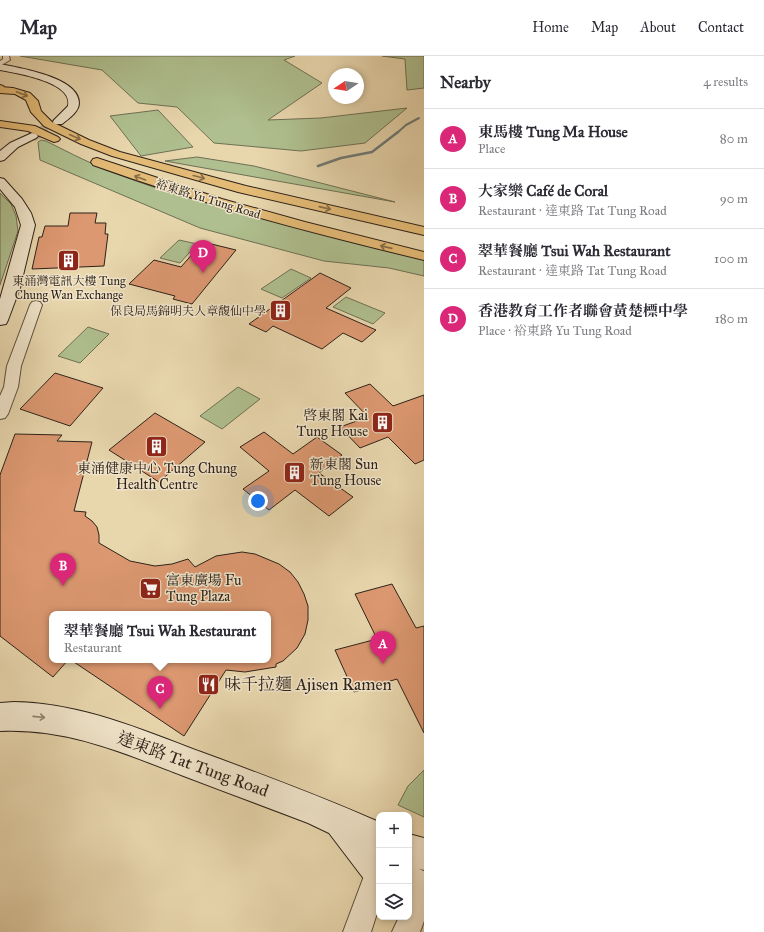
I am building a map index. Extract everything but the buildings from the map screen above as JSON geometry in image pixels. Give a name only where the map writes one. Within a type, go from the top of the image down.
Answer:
[{"type":"main road","points":[[0,65],[46,79],[66,88],[73,97],[74,103],[71,110],[58,122]]},
{"type":"main road","name":"裕東路 Yu Tung Road","points":[[1,89],[16,91],[27,95],[33,101],[38,116],[48,124],[85,142],[116,154],[242,189],[424,231]]},
{"type":"main road","points":[[0,124],[20,118],[29,113],[34,107]]},
{"type":"main road","name":"裕東路 Yu Tung Road","points":[[0,124],[38,130],[85,156],[159,185],[304,227],[424,256]]},
{"type":"main road","points":[[0,157],[14,145],[32,136]]},
{"type":"main road","points":[[0,182],[23,208],[27,217],[28,225],[12,288],[0,320]]},
{"type":"main road","name":"達東路 Tat Tung Road","points":[[0,717],[27,716],[45,718],[108,732],[290,800],[340,820],[376,838]]},
{"type":"main road","points":[[340,820],[376,866]]},
{"type":"main road","points":[[412,851],[424,854]]},
{"type":"main road","points":[[412,883],[424,888]]},
{"type":"street","points":[[0,65],[7,60],[6,56]]},
{"type":"street","points":[[0,414],[11,387],[14,366],[36,305]]},
{"type":"street","points":[[406,932],[424,888],[412,873]]},
{"type":"street","points":[[357,932],[376,878]]},
{"type":"green space","points":[[20,56],[295,56],[284,60],[322,83],[268,120],[321,118],[407,108],[365,143],[301,151],[214,143],[177,107],[138,103],[102,70]]},
{"type":"green space","points":[[382,56],[424,56],[424,88],[407,90],[405,59]]},
{"type":"green space","points":[[158,110],[193,147],[141,156],[110,116]]},
{"type":"green space","points":[[41,140],[135,181],[166,191],[334,238],[424,259],[424,276],[389,268],[324,261],[200,228],[40,160],[38,142]]},
{"type":"green space","points":[[197,157],[254,166],[395,202],[165,161]]},
{"type":"green space","points":[[0,193],[11,204],[16,216],[18,231],[0,285]]},
{"type":"green space","points":[[179,240],[197,244],[180,263],[160,258]]},
{"type":"green space","points":[[291,269],[311,278],[282,298],[261,289]]},
{"type":"green space","points":[[346,297],[385,313],[373,324],[333,307]]},
{"type":"green space","points":[[88,327],[109,334],[80,363],[58,356]]},
{"type":"green space","points":[[238,387],[260,399],[222,429],[200,416]]},
{"type":"green space","points":[[424,770],[424,817],[398,805],[408,786]]},
{"type":"waterway","points":[[397,133],[406,125],[419,118]]},
{"type":"waterway","points":[[318,166],[341,158],[372,152],[398,132]]},
{"type":"tunnel","points":[[38,133],[58,122]]},
{"type":"tunnel","points":[[32,136],[38,133]]},
{"type":"place","name":"東涌灣電訊大樓 Tung Chung Wan Exchange","points":[[69,260]]},
{"type":"place","name":"香港教育工作者聯會黃楚標中學","points":[[203,273]]},
{"type":"place","name":"保良局馬錦明夫人章馥仙中學","points":[[281,311]]},
{"type":"place","name":"啓東閣 Kai Tung House","points":[[383,423]]},
{"type":"place","name":"東涌健康中心 Tung Chung Health Centre","points":[[157,446]]},
{"type":"place","name":"新東閣 Sun Tung House","points":[[294,472]]},
{"type":"place","name":"大家樂 Café de Coral","points":[[63,586]]},
{"type":"place","name":"富東廣場 Fu Tung Plaza","points":[[151,588]]},
{"type":"place","name":"東馬樓 Tung Ma House","points":[[383,664]]},
{"type":"place","name":"味千拉麵 Ajisen Ramen","points":[[208,684]]},
{"type":"place","name":"翠華餐廳 Tsui Wah Restaurant","points":[[160,709]]}]
